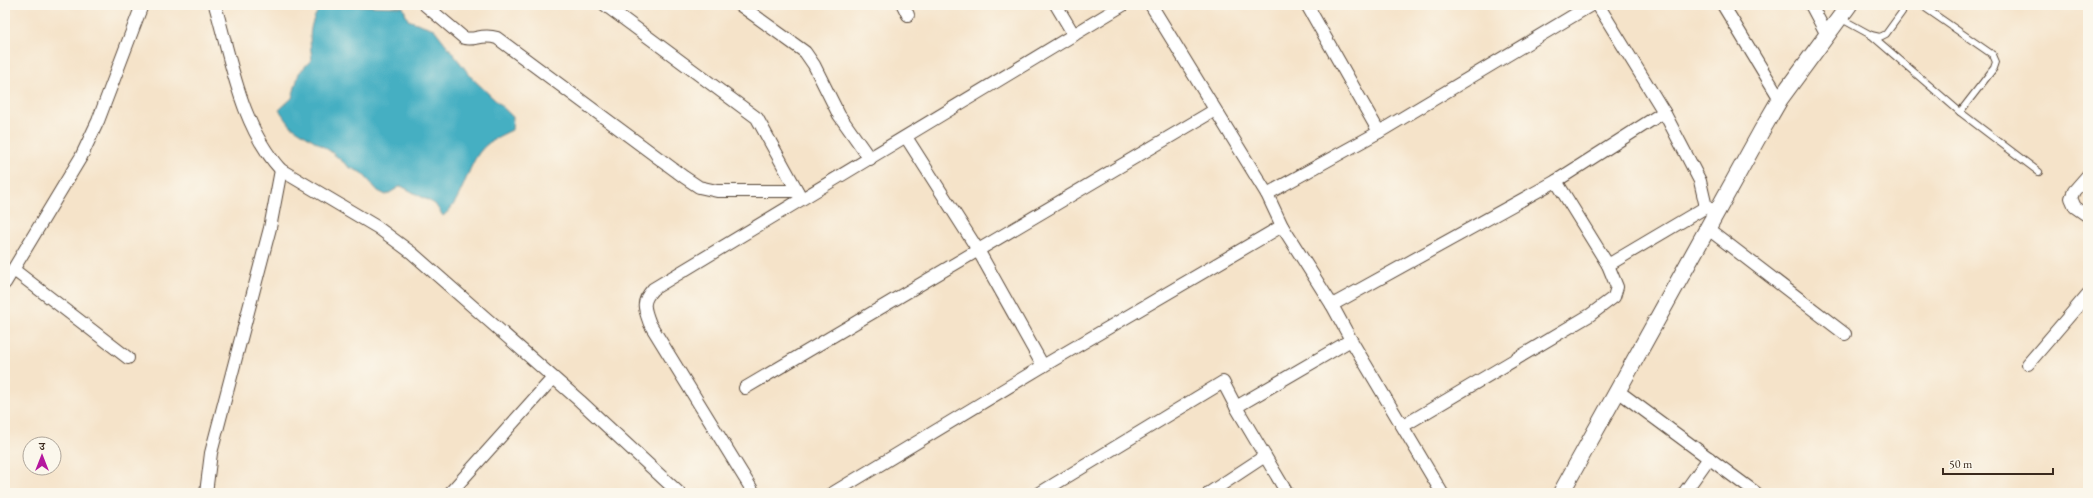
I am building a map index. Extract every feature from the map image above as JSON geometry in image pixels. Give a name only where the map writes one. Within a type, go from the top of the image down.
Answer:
[{"type":"street","points":[[5,283],[81,157],[98,121],[142,5]]},
{"type":"street","points":[[215,5],[248,119],[258,140],[269,157],[281,170],[377,227],[412,253],[553,378],[679,493]]},
{"type":"street","points":[[425,5],[464,38],[472,39],[481,35],[497,38],[699,187],[717,191],[800,195]]},
{"type":"street","points":[[605,5],[757,118],[762,124],[800,195]]},
{"type":"street","points":[[742,5],[805,52],[814,65],[840,115],[870,159]]},
{"type":"street","points":[[1056,5],[1074,36]]},
{"type":"street","points":[[754,493],[650,324],[644,308],[645,298],[653,288],[800,195],[870,159],[1123,5]]},
{"type":"street","points":[[1151,5],[1267,194],[1282,226],[1332,305],[1351,340],[1442,493]]},
{"type":"street","points":[[1307,5],[1379,132]]},
{"type":"street","points":[[1267,194],[1379,132],[1591,5]]},
{"type":"street","points":[[1598,5],[1664,112],[1700,181],[1711,209]]},
{"type":"street","points":[[1723,5],[1780,99]]},
{"type":"street","points":[[1811,5],[1827,35]]},
{"type":"street","points":[[1561,493],[1707,228],[1711,209],[1780,99],[1845,11]]},
{"type":"street","points":[[745,388],[1215,110]]},
{"type":"street","points":[[1332,305],[1556,181],[1664,112]]},
{"type":"street","points":[[906,137],[978,250],[1043,366]]},
{"type":"street","points":[[206,493],[211,453],[270,228],[281,170]]},
{"type":"street","points":[[2088,175],[2074,191],[2071,198],[2075,206],[2088,216]]},
{"type":"street","points":[[1403,426],[1606,305],[1614,297],[1616,287],[1608,265],[1556,181]]},
{"type":"street","points":[[1608,265],[1711,209]]},
{"type":"street","points":[[833,493],[1043,366],[1282,226]]},
{"type":"street","points":[[1707,228],[1845,334]]},
{"type":"street","points":[[14,270],[128,358]]},
{"type":"street","points":[[2028,364],[2088,294]]},
{"type":"street","points":[[1236,406],[1351,340]]},
{"type":"street","points":[[450,493],[553,378]]},
{"type":"street","points":[[1040,493],[1223,382],[1287,493]]},
{"type":"street","points":[[1618,391],[1756,493]]},
{"type":"street","points":[[1208,493],[1265,456]]},
{"type":"street","points":[[1684,493],[1709,458]]},
{"type":"lane","points":[[1871,35],[1880,37],[1886,34],[1902,12],[1904,5]]},
{"type":"lane","points":[[1921,5],[1993,55],[1996,62],[1994,68],[1960,112]]},
{"type":"lane","points":[[1845,11],[1960,112],[2039,172]]},
{"type":"water","points":[[322,5],[403,7],[408,20],[434,29],[472,78],[513,117],[512,130],[490,142],[482,149],[474,160],[459,195],[443,216],[435,204],[401,186],[386,195],[378,191],[362,173],[349,167],[330,151],[291,126],[279,110],[292,98],[299,73],[312,59],[310,37],[312,24]]}]
